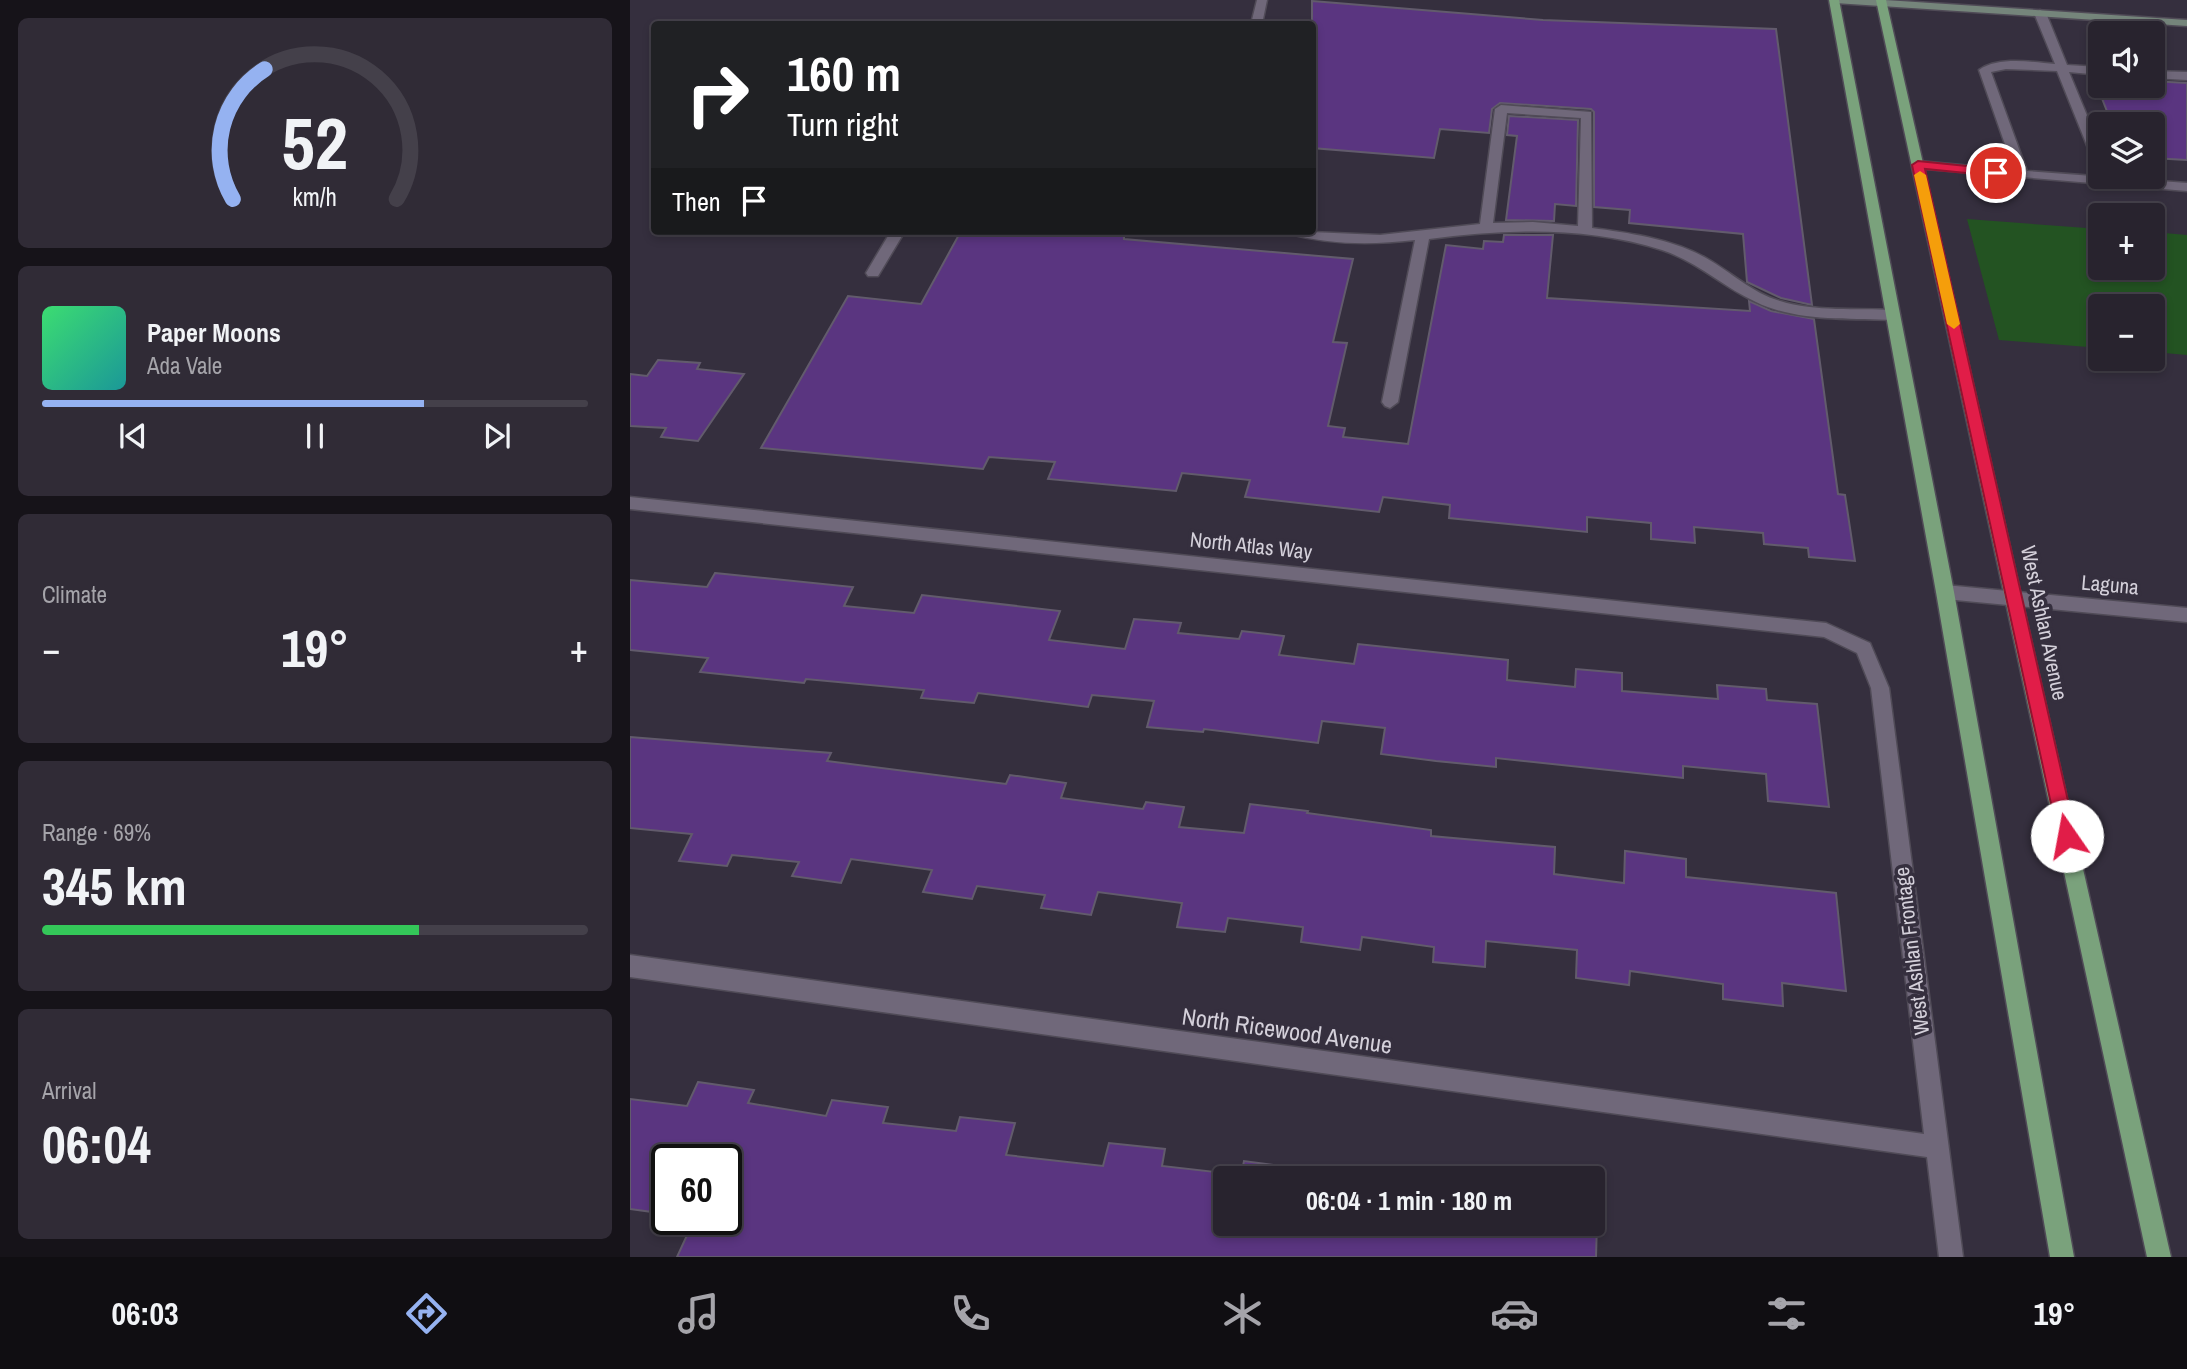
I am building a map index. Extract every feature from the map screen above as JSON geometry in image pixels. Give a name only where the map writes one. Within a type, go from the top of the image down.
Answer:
[{"type":"main road","points":[[2062,1257],[1945,592],[1835,0],[2187,23]]},
{"type":"main road","name":"West Ashlan Avenue","points":[[1881,1],[2016,599],[2159,1257]]},
{"type":"street","points":[[1258,21],[1262,0]]},
{"type":"street","points":[[2040,13],[2088,133]]},
{"type":"street","points":[[2022,175],[1985,70],[1992,66],[2088,70]]},
{"type":"street","points":[[2165,75],[2187,76]]},
{"type":"street","points":[[1486,228],[1501,108],[1587,115],[1585,232]]},
{"type":"street","points":[[1918,165],[2088,178]]},
{"type":"street","points":[[2165,185],[2187,187]]},
{"type":"street","points":[[1316,234],[1355,240],[1531,226],[1585,232],[1658,245],[1698,259],[1751,296],[1786,308],[1893,315]]},
{"type":"street","points":[[1390,402],[1423,234]]},
{"type":"street","points":[[873,273],[896,235]]},
{"type":"street","name":"North Atlas Way","points":[[630,503],[1826,630],[1864,648]]},
{"type":"street","name":"Laguna","points":[[1945,592],[2187,615]]},
{"type":"street","name":"West Ashlan Frontage","points":[[1864,648],[1880,688],[1951,1257]]},
{"type":"street","name":"North Ricewood Avenue","points":[[630,966],[1936,1147]]},
{"type":"green space","points":[[1967,219],[2088,228],[2088,280],[2165,280],[2165,233],[2187,235],[2187,355],[2165,353],[2165,294],[2088,294],[2088,347],[1999,340]]},
{"type":"building","points":[[1312,1],[1543,20],[1776,29],[1812,305],[1781,298],[1747,282],[1743,234],[1629,223],[1630,210],[1594,207],[1594,112],[1591,109],[1500,103],[1492,109],[1489,133],[1440,129],[1434,158],[1316,148],[1316,21],[1312,21]]},
{"type":"building","points":[[2165,82],[2187,83],[2187,160],[2165,159],[2165,112],[2107,112],[2102,98],[2165,98]]},
{"type":"building","points":[[1509,116],[1578,120],[1576,206],[1555,204],[1554,221],[1506,220],[1517,136],[1507,135]]},
{"type":"building","points":[[959,235],[1124,235],[1124,239],[1353,259],[1333,342],[1347,343],[1328,426],[1345,428],[1343,437],[1408,444],[1446,245],[1483,249],[1484,241],[1503,242],[1504,235],[1553,235],[1547,298],[1750,311],[1749,301],[1771,311],[1814,319],[1838,494],[1845,495],[1855,561],[1809,557],[1808,548],[1764,544],[1763,533],[1694,527],[1695,543],[1651,539],[1651,523],[1587,517],[1587,532],[1449,518],[1450,505],[1383,497],[1379,512],[1245,497],[1250,480],[1182,473],[1176,491],[1048,479],[1055,462],[989,457],[983,469],[761,448],[848,296],[921,304]]},
{"type":"building","points":[[658,360],[700,363],[697,369],[744,374],[698,441],[661,437],[666,428],[630,426],[630,374],[647,376]]},
{"type":"building","points":[[715,573],[853,587],[844,606],[914,613],[922,595],[1060,611],[1049,640],[1125,649],[1134,619],[1181,623],[1178,633],[1239,639],[1242,631],[1284,636],[1279,655],[1354,664],[1358,644],[1508,660],[1507,680],[1575,687],[1576,669],[1622,673],[1622,691],[1718,699],[1717,685],[1766,689],[1767,700],[1817,704],[1829,807],[1768,801],[1766,774],[1683,766],[1683,778],[1496,758],[1496,767],[1436,761],[1381,754],[1385,728],[1322,721],[1318,743],[1204,729],[1203,732],[1147,727],[1154,701],[1092,695],[1088,707],[978,693],[974,703],[921,698],[924,690],[806,679],[804,683],[700,672],[708,658],[630,650],[630,580],[707,587]]},
{"type":"building","points":[[630,737],[831,753],[827,761],[1006,784],[1010,775],[1066,783],[1061,798],[1143,809],[1146,802],[1184,807],[1179,827],[1244,833],[1250,804],[1431,830],[1431,836],[1555,847],[1554,874],[1624,883],[1625,851],[1686,859],[1686,877],[1836,893],[1846,991],[1782,983],[1783,1006],[1723,999],[1723,984],[1630,971],[1629,985],[1576,978],[1577,950],[1486,941],[1485,967],[1433,962],[1434,947],[1362,937],[1360,950],[1301,942],[1303,927],[1228,918],[1225,932],[1177,927],[1182,903],[1098,892],[1091,915],[1041,908],[1045,895],[977,886],[972,899],[923,892],[932,870],[851,859],[841,883],[792,876],[799,862],[732,855],[727,866],[679,861],[692,834],[630,828]]},
{"type":"building","points":[[698,1082],[754,1090],[748,1103],[826,1116],[832,1100],[888,1107],[883,1123],[956,1131],[960,1117],[1015,1123],[1006,1155],[1103,1166],[1109,1143],[1165,1149],[1162,1166],[1213,1172],[1213,1236],[1597,1236],[1596,1257],[677,1257],[687,1235],[742,1235],[742,1144],[651,1144],[651,1212],[630,1209],[630,1099],[687,1106]]},
{"type":"building","points":[[1244,1161],[1280,1166],[1243,1166]]},
{"type":"slow traffic","points":[[1920,175],[1954,324]]},
{"type":"route","points":[[1996,173],[1918,165],[2067,836]]}]
